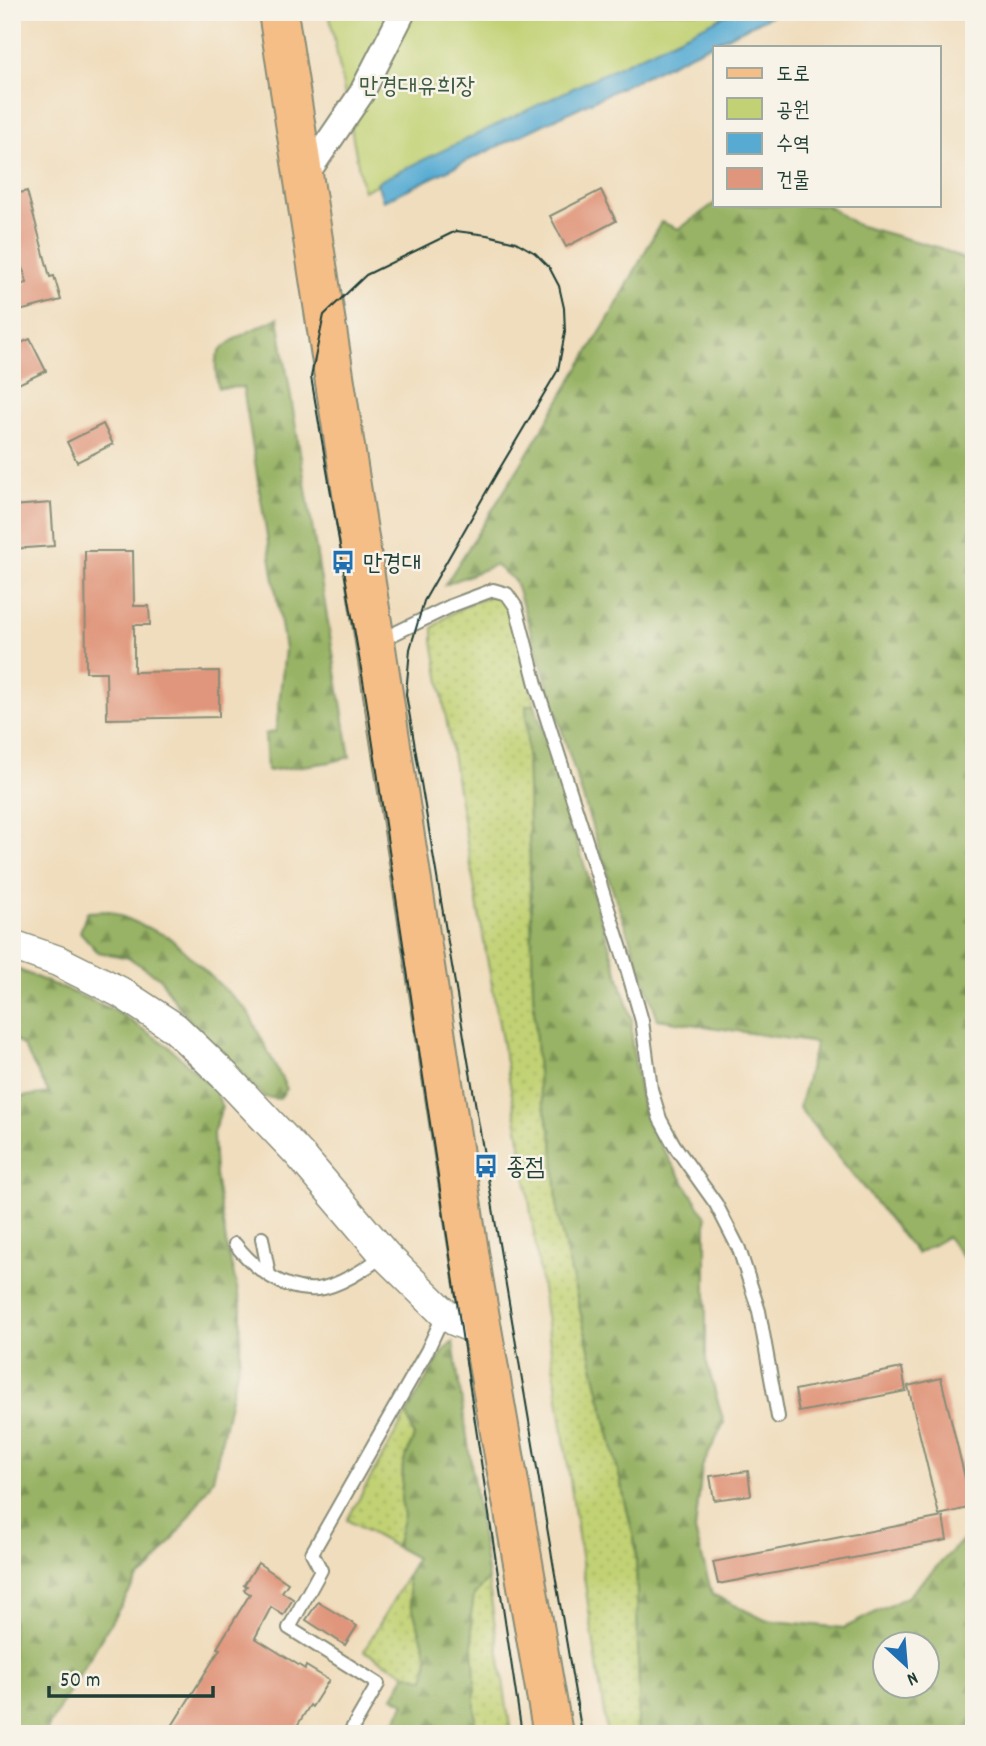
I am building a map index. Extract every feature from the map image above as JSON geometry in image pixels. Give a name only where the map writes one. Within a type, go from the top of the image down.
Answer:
[{"type":"main road","points":[[278,12],[481,1331],[553,1734]]},
{"type":"street","points":[[303,179],[361,94],[403,12]]},
{"type":"street","points":[[12,945],[58,961],[120,992],[175,1028],[300,1155],[385,1255],[444,1313],[481,1331]]},
{"type":"lane","points":[[375,643],[453,605],[493,590],[507,594],[516,607],[537,688],[635,996],[642,1021],[651,1089],[660,1119],[674,1145],[716,1204],[739,1249],[760,1311],[779,1417]]},
{"type":"lane","points":[[262,1237],[269,1275]]},
{"type":"lane","points":[[235,1244],[245,1257],[269,1275],[281,1283],[297,1288],[318,1289],[336,1284],[385,1255]]},
{"type":"lane","points":[[349,1734],[378,1684],[289,1628],[321,1570],[312,1553],[427,1351],[444,1313]]},
{"type":"green space","name":"만경대유희장","points":[[329,12],[742,12],[363,191]]},
{"type":"green space","points":[[713,204],[828,206],[857,225],[940,248],[974,264],[974,1271],[947,1237],[917,1254],[799,1108],[816,1043],[658,1019],[607,874],[515,581],[495,565],[445,585],[616,306],[661,222],[679,229]]},
{"type":"green space","points":[[278,318],[350,757],[267,771],[265,734],[276,731],[285,649],[243,387],[218,388],[216,360],[219,353],[233,340]]},
{"type":"green space","points":[[494,595],[507,600],[512,611],[535,705],[526,706],[533,991],[539,1088],[553,1141],[558,1217],[636,1547],[639,1698],[637,1734],[607,1734],[521,1145],[433,641],[433,628],[447,616]]},
{"type":"green space","points":[[526,705],[535,705],[632,1020],[632,1045],[642,1104],[659,1143],[706,1217],[706,1360],[724,1423],[702,1467],[695,1531],[712,1594],[765,1620],[844,1628],[907,1597],[963,1540],[974,1537],[974,1734],[637,1734],[639,1698],[636,1547],[558,1217],[553,1141],[539,1088],[533,991]]},
{"type":"green space","points":[[110,911],[169,937],[247,1010],[287,1089],[279,1099],[264,1097],[193,1024],[160,978],[129,958],[98,952],[80,932],[87,912]]},
{"type":"green space","points":[[12,967],[116,1011],[168,1046],[216,1091],[222,1108],[213,1133],[215,1175],[227,1248],[241,1303],[240,1357],[213,1479],[190,1516],[151,1568],[137,1579],[45,1734],[12,1734],[12,1098],[49,1093],[23,1046],[12,1037]]},
{"type":"green space","points":[[453,1342],[488,1579],[474,1595],[471,1615],[475,1734],[388,1734],[405,1703],[393,1697],[406,1674],[425,1679],[428,1657],[411,1603],[407,1576],[416,1558],[396,1547],[404,1515],[401,1500],[403,1464],[414,1437],[407,1413],[443,1351]]},
{"type":"green space","points":[[407,1413],[414,1437],[403,1464],[401,1500],[405,1515],[396,1547],[347,1520]]},
{"type":"green space","points":[[407,1576],[411,1603],[428,1657],[425,1679],[406,1674],[364,1651]]},
{"type":"green space","points":[[488,1579],[511,1734],[475,1734],[471,1615],[474,1595]]},
{"type":"water","points":[[732,12],[779,12],[383,201],[377,182]]},
{"type":"building","points":[[601,190],[616,221],[566,247],[550,216]]},
{"type":"building","points":[[27,191],[50,277],[54,276],[61,300],[12,313],[12,287],[27,283],[12,228],[12,195]]},
{"type":"building","points":[[30,339],[46,371],[12,387],[12,347]]},
{"type":"building","points":[[103,424],[113,444],[77,462],[67,442]]},
{"type":"building","points":[[51,503],[54,546],[12,549],[12,506]]},
{"type":"building","points":[[85,551],[133,551],[134,606],[149,606],[150,625],[134,625],[134,672],[219,671],[219,717],[107,719],[106,672],[86,672]]},
{"type":"building","points":[[902,1368],[906,1391],[799,1412],[795,1390]]},
{"type":"building","points":[[941,1378],[972,1507],[939,1515],[908,1386]]},
{"type":"building","points":[[748,1471],[751,1495],[714,1500],[710,1476]]},
{"type":"building","points":[[943,1517],[947,1540],[718,1584],[713,1562]]},
{"type":"building","points":[[258,1563],[288,1583],[282,1592],[293,1599],[283,1615],[271,1607],[255,1638],[305,1669],[306,1666],[329,1680],[292,1734],[167,1734],[220,1649],[217,1648],[250,1594],[244,1590],[247,1586],[244,1585]]},
{"type":"building","points":[[318,1602],[357,1626],[345,1645],[306,1620]]},
{"type":"tram line","points":[[522,1734],[366,698],[311,377],[324,315],[366,275],[456,231],[516,242],[535,253],[549,267],[559,286],[564,308],[565,332],[558,370],[424,601],[410,649],[406,694],[582,1734]]},
{"type":"place","name":"만경대","points":[[343,562]]},
{"type":"place","name":"종점","points":[[486,1166]]}]
